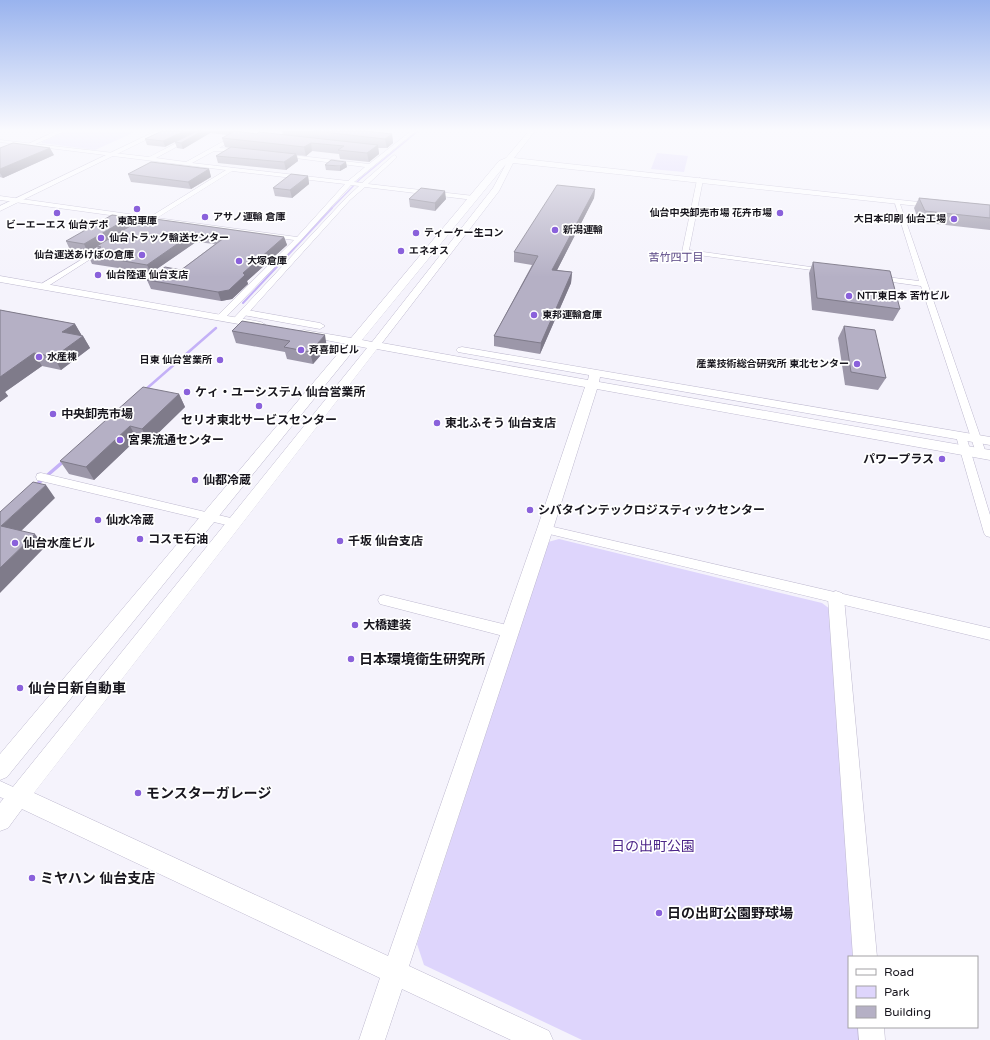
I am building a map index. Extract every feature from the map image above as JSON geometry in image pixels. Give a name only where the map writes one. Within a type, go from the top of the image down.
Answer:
[{"type":"street","points":[[2,199],[43,180]]},
{"type":"street","points":[[0,208],[61,180]]},
{"type":"street","points":[[138,227],[215,180]]},
{"type":"street","points":[[329,180],[474,198]]},
{"type":"street","points":[[224,314],[299,239],[355,180]]},
{"type":"street","points":[[240,317],[367,180]]},
{"type":"street","points":[[0,770],[489,180]]},
{"type":"street","points":[[0,820],[9,793],[235,523],[379,340],[496,189],[501,180]]},
{"type":"street","points":[[696,180],[943,206]]},
{"type":"street","points":[[700,180],[685,252],[831,271]]},
{"type":"street","points":[[2,199],[299,239]]},
{"type":"street","points":[[896,201],[976,438],[986,454]]},
{"type":"street","points":[[42,286],[105,247]]},
{"type":"street","points":[[0,270],[53,279],[240,317],[594,378],[986,454]]},
{"type":"street","points":[[870,276],[925,284]]},
{"type":"street","points":[[0,278],[42,286],[224,314]]},
{"type":"street","points":[[594,378],[990,441]]},
{"type":"street","points":[[372,1040],[546,529],[594,378]]},
{"type":"street","points":[[961,436],[990,532]]},
{"type":"street","points":[[46,478],[235,523]]},
{"type":"street","points":[[546,529],[990,634]]},
{"type":"street","points":[[836,598],[865,956]]},
{"type":"street","points":[[384,600],[511,632]]},
{"type":"street","points":[[9,793],[540,1040]]},
{"type":"street","points":[[871,1028],[872,1040]]},
{"type":"green space","name":"日の出町公園","points":[[559,539],[822,603],[830,609],[855,956],[848,956],[848,1028],[860,1028],[861,1040],[582,1040],[424,965],[417,944],[548,542]]},
{"type":"building","points":[[170,180],[192,180],[188,182]]},
{"type":"building","points":[[284,180],[303,180],[290,190],[273,188]]},
{"type":"building","points":[[557,185],[595,189],[552,270],[572,272],[541,343],[494,336],[538,256],[514,252]]},
{"type":"building","points":[[421,188],[445,191],[435,203],[409,199]]},
{"type":"building","points":[[919,198],[990,205],[990,218],[925,211]]},
{"type":"building","points":[[112,215],[130,217],[84,244],[66,241]]},
{"type":"building","points":[[148,218],[284,237],[243,273],[245,275],[229,290],[218,292],[147,280],[165,267],[181,270],[224,238],[193,233],[147,265],[88,255],[101,247],[97,246],[142,219]]},
{"type":"building","points":[[813,262],[890,271],[900,309],[817,298]]},
{"type":"building","name":"水産棟","points":[[0,310],[75,324],[62,332],[83,336],[54,357],[34,353],[0,377]]},
{"type":"building","points":[[242,321],[325,335],[310,352],[284,347],[290,341],[232,331]]},
{"type":"building","points":[[844,326],[875,330],[886,378],[851,372]]},
{"type":"building","points":[[143,387],[179,394],[142,429],[130,426],[86,467],[60,461]]},
{"type":"building","points":[[33,482],[46,485],[1,526],[35,534],[0,568],[0,512]]},
{"type":"waterway","points":[[331,209],[359,180]]},
{"type":"waterway","points":[[243,303],[332,208]]},
{"type":"waterway","points":[[145,390],[216,328]]},
{"type":"waterway","points":[[35,486],[65,460]]},
{"type":"place","name":"東配車庫","points":[[137,209]]},
{"type":"place","name":"ビーエーエス 仙台デポ","points":[[57,213]]},
{"type":"place","name":"仙台中央卸売市場 花卉市場","points":[[780,213]]},
{"type":"place","name":"アサノ運輸 倉庫","points":[[205,217]]},
{"type":"place","name":"大日本印刷 仙台工場","points":[[954,219]]},
{"type":"place","name":"新潟運輸","points":[[555,230]]},
{"type":"place","name":"ティーケー生コン","points":[[416,233]]},
{"type":"place","name":"仙台トラック輸送センター","points":[[101,238]]},
{"type":"place","name":"エネオス","points":[[401,251]]},
{"type":"place","name":"仙台運送あけぼの倉庫","points":[[142,255]]},
{"type":"place","name":"大塚倉庫","points":[[239,261]]},
{"type":"place","name":"仙台陸運 仙台支店","points":[[98,275]]},
{"type":"place","name":"NTT東日本 苦竹ビル","points":[[849,296]]},
{"type":"place","name":"東邦運輸倉庫","points":[[534,315]]},
{"type":"place","name":"斉喜卸ビル","points":[[301,350]]},
{"type":"place","name":"水産棟","points":[[39,357]]},
{"type":"place","name":"日東 仙台営業所","points":[[220,360]]},
{"type":"place","name":"産業技術総合研究所 東北センター","points":[[857,364]]},
{"type":"place","name":"ケィ・ユーシステム 仙台営業所","points":[[187,392]]},
{"type":"place","name":"セリオ東北サービスセンター","points":[[259,406]]},
{"type":"place","name":"中央卸売市場","points":[[53,414]]},
{"type":"place","name":"東北ふそう 仙台支店","points":[[437,423]]},
{"type":"place","name":"宮果流通センター","points":[[120,440]]},
{"type":"place","name":"パワープラス","points":[[942,459]]},
{"type":"place","name":"仙都冷蔵","points":[[195,480]]},
{"type":"place","name":"シバタインテックロジスティックセンター","points":[[530,510]]},
{"type":"place","name":"仙水冷蔵","points":[[98,520]]},
{"type":"place","name":"コスモ石油","points":[[140,539]]},
{"type":"place","name":"千坂 仙台支店","points":[[340,541]]},
{"type":"place","name":"仙台水産ビル","points":[[15,543]]},
{"type":"place","name":"大橋建装","points":[[355,625]]},
{"type":"place","name":"日本環境衛生研究所","points":[[351,659]]},
{"type":"place","name":"仙台日新自動車","points":[[20,688]]},
{"type":"place","name":"モンスターガレージ","points":[[138,793]]},
{"type":"place","name":"ミヤハン 仙台支店","points":[[32,878]]},
{"type":"place","name":"日の出町公園野球場","points":[[659,913]]},
{"type":"district","name":"苦竹四丁目","points":[[676,257]]}]
